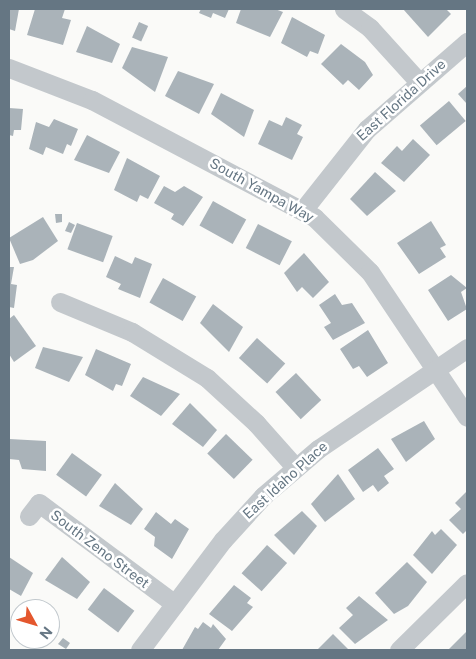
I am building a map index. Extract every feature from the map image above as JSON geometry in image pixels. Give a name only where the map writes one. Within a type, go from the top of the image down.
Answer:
[{"type":"street","points":[[344,9],[376,33],[420,82]]},
{"type":"street","name":"East Florida Drive","points":[[303,210],[349,148],[420,82],[467,42]]},
{"type":"street","name":"South Yampa Way","points":[[9,68],[92,100],[303,210],[335,233],[370,272],[467,417]]},
{"type":"street","points":[[60,302],[132,332],[207,378],[256,423],[295,467]]},
{"type":"street","name":"East Idaho Place","points":[[140,650],[242,517],[295,467],[467,348]]},
{"type":"street","name":"South Zeno Street","points":[[29,516],[39,504],[174,604]]},
{"type":"street","points":[[399,650],[467,583]]},
{"type":"building","points":[[9,9],[19,9],[15,31],[9,29]]},
{"type":"building","points":[[35,9],[65,9],[62,18],[71,20],[63,45],[27,35]]},
{"type":"building","points":[[201,9],[229,9],[225,18],[213,13],[211,18],[199,13]]},
{"type":"building","points":[[241,9],[275,9],[283,12],[270,37],[236,23]]},
{"type":"building","points":[[403,9],[446,9],[451,14],[428,37]]},
{"type":"building","points":[[292,17],[325,35],[318,54],[310,51],[307,57],[281,43]]},
{"type":"building","points":[[139,22],[148,26],[141,42],[132,38]]},
{"type":"building","points":[[87,26],[120,44],[112,63],[76,52]]},
{"type":"building","points":[[341,44],[365,62],[373,75],[359,90],[348,80],[343,85],[321,64]]},
{"type":"building","points":[[132,47],[168,57],[155,92],[122,68]]},
{"type":"building","points":[[178,71],[214,84],[199,114],[165,96]]},
{"type":"building","points":[[467,86],[467,104],[458,94]]},
{"type":"building","points":[[221,93],[254,110],[244,137],[211,114]]},
{"type":"building","points":[[449,101],[466,121],[437,145],[420,125]]},
{"type":"building","points":[[9,108],[23,109],[21,130],[14,130],[13,136],[9,135]]},
{"type":"building","points":[[286,117],[302,125],[297,134],[303,137],[292,160],[258,144],[269,120],[282,126]]},
{"type":"building","points":[[54,119],[78,129],[71,146],[67,144],[63,154],[46,147],[43,155],[29,149],[36,122],[49,127]]},
{"type":"building","points":[[87,135],[120,152],[109,173],[74,160]]},
{"type":"building","points":[[413,139],[430,155],[404,182],[381,163],[397,146],[402,151]]},
{"type":"building","points":[[127,158],[160,176],[148,199],[140,195],[137,202],[114,190]]},
{"type":"building","points":[[375,172],[396,191],[367,216],[350,199]]},
{"type":"building","points":[[164,186],[175,192],[184,186],[203,197],[183,226],[171,219],[174,214],[154,203]]},
{"type":"building","points":[[213,201],[246,219],[233,244],[199,225]]},
{"type":"building","points":[[55,214],[62,214],[62,222],[56,223]]},
{"type":"building","points":[[43,217],[58,241],[33,260],[20,264],[9,238]]},
{"type":"building","points":[[431,221],[446,245],[440,248],[446,257],[419,274],[397,243]]},
{"type":"building","points":[[69,222],[75,225],[71,233],[65,231]]},
{"type":"building","points":[[77,223],[113,236],[103,262],[67,249]]},
{"type":"building","points":[[258,224],[292,241],[280,265],[246,248]]},
{"type":"building","points":[[304,253],[329,282],[313,298],[302,287],[297,292],[284,273]]},
{"type":"building","points":[[115,256],[132,264],[135,257],[152,264],[140,298],[118,289],[121,284],[106,277]]},
{"type":"building","points":[[9,267],[14,267],[11,284],[17,285],[14,308],[9,307]]},
{"type":"building","points":[[451,275],[467,288],[461,292],[467,309],[448,321],[428,290]]},
{"type":"building","points":[[163,278],[196,296],[183,321],[149,302]]},
{"type":"building","points":[[335,294],[342,305],[352,303],[365,323],[333,340],[324,327],[331,323],[319,305]]},
{"type":"building","points":[[213,304],[243,327],[229,352],[200,323]]},
{"type":"building","points":[[14,315],[36,346],[14,362],[9,354],[9,319]]},
{"type":"building","points":[[368,330],[388,363],[367,377],[359,366],[353,369],[340,349]]},
{"type":"building","points":[[257,338],[285,363],[267,383],[239,358]]},
{"type":"building","points":[[43,347],[83,357],[69,382],[35,368]]},
{"type":"building","points":[[96,349],[131,364],[122,386],[116,384],[113,391],[85,375]]},
{"type":"building","points":[[296,373],[321,400],[301,419],[276,392]]},
{"type":"building","points":[[143,377],[180,394],[161,416],[130,396]]},
{"type":"building","points":[[190,403],[217,430],[203,447],[172,424]]},
{"type":"building","points":[[424,421],[435,439],[406,462],[391,439]]},
{"type":"building","points":[[226,434],[253,460],[234,479],[207,453]]},
{"type":"building","points":[[9,439],[46,441],[46,471],[22,469],[19,460],[9,459]]},
{"type":"building","points":[[378,448],[394,469],[384,476],[389,483],[378,492],[373,485],[363,492],[348,470]]},
{"type":"building","points":[[72,453],[102,475],[86,497],[56,475]]},
{"type":"building","points":[[338,474],[355,499],[325,522],[311,504]]},
{"type":"building","points":[[115,483],[143,509],[131,525],[99,506]]},
{"type":"building","points":[[467,491],[467,530],[463,534],[449,520],[461,509],[455,503]]},
{"type":"building","points":[[302,511],[317,526],[294,555],[274,535]]},
{"type":"building","points":[[156,512],[171,524],[175,519],[189,529],[172,559],[154,546],[155,537],[144,529]]},
{"type":"building","points":[[441,529],[457,545],[432,574],[413,555],[432,531],[435,535]]},
{"type":"building","points":[[267,545],[287,563],[262,591],[242,573]]},
{"type":"building","points":[[9,557],[33,573],[21,596],[9,589]]},
{"type":"building","points":[[62,557],[90,582],[77,599],[45,580]]},
{"type":"building","points":[[407,562],[427,582],[408,606],[394,614],[375,593]]},
{"type":"building","points":[[234,585],[251,598],[247,603],[253,607],[232,631],[209,614]]},
{"type":"building","points":[[104,588],[134,611],[118,632],[88,610]]},
{"type":"building","points":[[359,596],[388,620],[355,644],[339,628],[353,615],[346,608]]},
{"type":"building","points":[[203,622],[211,628],[213,624],[226,639],[218,650],[182,650],[195,627],[198,629]]},
{"type":"building","points":[[467,631],[467,650],[448,650]]},
{"type":"building","points":[[333,634],[349,650],[317,650]]},
{"type":"building","points":[[63,638],[70,643],[66,649],[60,645]]}]
